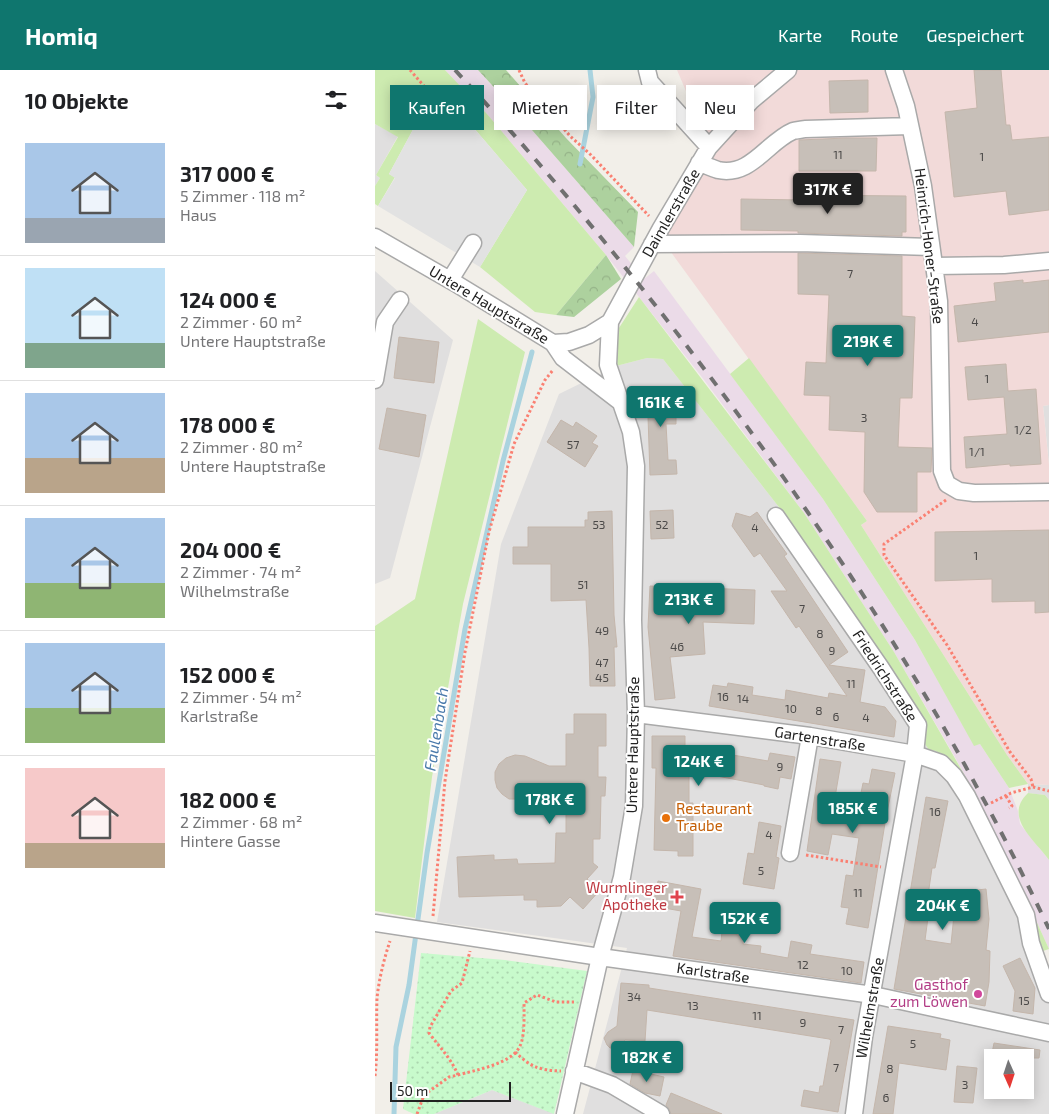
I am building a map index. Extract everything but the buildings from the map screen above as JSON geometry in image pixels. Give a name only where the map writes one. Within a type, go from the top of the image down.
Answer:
[{"type":"street","points":[[647,70],[650,82],[709,147]]},
{"type":"street","name":"Heinrich-Honer-Straße","points":[[894,70],[910,126],[923,186],[939,301],[942,471],[953,487]]},
{"type":"street","name":"Daimlerstraße","points":[[610,322],[661,228],[709,147],[751,101],[780,73]]},
{"type":"street","points":[[699,163],[718,170],[741,168],[751,163],[793,131],[910,126]]},
{"type":"street","name":"Untere Hauptstraße","points":[[375,237],[553,343],[563,358],[619,401]]},
{"type":"street","points":[[450,280],[473,243]]},
{"type":"street","points":[[652,244],[800,243],[931,247]]},
{"type":"street","points":[[934,266],[1049,261]]},
{"type":"street","points":[[375,380],[385,322],[400,300]]},
{"type":"street","points":[[553,343],[569,342],[589,335],[610,322]]},
{"type":"street","name":"Untere Hauptstraße","points":[[565,1114],[600,957],[621,877],[634,806],[636,714],[633,620],[636,466],[631,432],[607,365],[610,322]]},
{"type":"street","points":[[953,487],[974,493],[1049,492]]},
{"type":"street","name":"Friedrichstraße","points":[[776,516],[918,725],[915,754]]},
{"type":"street","name":"Gartenstraße","points":[[636,714],[810,736],[915,754]]},
{"type":"street","points":[[790,853],[810,736]]},
{"type":"street","points":[[915,754],[941,763],[954,776],[967,796],[1026,916],[1031,943],[1049,994]]},
{"type":"street","name":"Wilhelmstraße","points":[[854,1114],[864,1037],[915,754]]},
{"type":"street","name":"Karlstraße","points":[[375,923],[873,995],[1049,1032]]},
{"type":"street","points":[[574,1072],[612,1085],[661,1114]]},
{"type":"path","points":[[410,70],[423,85]]},
{"type":"path","points":[[519,70],[525,82],[570,136],[591,155],[661,228]]},
{"type":"path","points":[[428,931],[445,782],[465,652],[489,532],[514,444],[545,380],[563,358]]},
{"type":"path","points":[[953,487],[884,544],[884,555],[947,645],[1010,752],[1031,779],[1031,787]]},
{"type":"path","points":[[991,803],[1011,793],[1031,787],[1049,791]]},
{"type":"path","points":[[1006,796],[1012,806],[1009,808]]},
{"type":"path","points":[[790,853],[894,869]]},
{"type":"path","points":[[375,1076],[377,1057],[377,997],[384,960],[399,926]]},
{"type":"path","points":[[458,1075],[443,1048],[429,1033],[430,1027],[451,991],[462,983],[473,938]]},
{"type":"path","points":[[417,1114],[424,1096],[449,1078],[506,1060],[515,1052],[520,1046],[524,1003],[537,995],[556,1002],[589,1005]]},
{"type":"path","points":[[515,1052],[528,1064],[547,1071],[574,1072]]},
{"type":"shaded area","points":[[445,70],[478,70],[494,87],[494,122],[484,111],[484,85],[459,85]]},
{"type":"shaded area","points":[[677,70],[1049,70],[1049,405],[1043,406],[1049,465],[1049,785],[1028,784],[1007,755],[861,525],[867,521],[665,244],[703,130],[754,130],[754,85],[686,85],[686,91]]},
{"type":"shaded area","points":[[375,124],[398,136],[376,175],[380,178],[375,186]]},
{"type":"shaded area","points":[[413,130],[476,130],[527,190],[480,267],[378,206],[395,178],[389,174]]},
{"type":"shaded area","points":[[501,130],[532,130],[634,247],[625,256],[644,279],[654,271],[823,499],[915,640],[974,745],[980,744],[1009,788],[1018,811],[1020,824],[1049,860],[1049,949],[1007,857],[956,759],[894,652],[804,513],[701,376],[606,255]]},
{"type":"shaded area","points":[[375,271],[453,340],[390,578],[375,584]]},
{"type":"shaded area","points":[[647,358],[663,359],[782,511],[929,750],[977,833],[1049,984],[1049,1114],[583,1114],[627,948],[437,922],[501,544],[559,394],[616,366]]},
{"type":"shaded area","points":[[1049,405],[1049,465],[1043,406]]},
{"type":"shaded area","points":[[1028,784],[1049,785],[1049,800],[1045,795],[1028,793]]},
{"type":"shaded area","points":[[492,1090],[555,1114],[434,1114]]},
{"type":"green space","points":[[375,70],[445,70],[459,85],[390,85],[390,130],[413,130],[389,174],[395,177],[378,206],[375,204],[375,186],[380,178],[376,175],[398,137],[375,124]]},
{"type":"green space","points":[[478,70],[506,70],[519,85],[494,85],[494,87]]},
{"type":"green space","points":[[484,111],[494,122],[494,130],[501,130],[606,255],[556,315],[535,312],[480,267],[527,190],[476,130],[484,130]]},
{"type":"green space","points":[[532,130],[559,130],[638,212],[634,247]]},
{"type":"green space","points":[[606,255],[621,279],[574,317],[556,315]]},
{"type":"green space","points":[[639,297],[804,513],[894,652],[976,795],[1049,949],[1040,952],[946,760],[936,751],[929,750],[921,738],[782,511],[663,359],[647,358],[616,366],[617,331]]},
{"type":"green space","points":[[478,319],[525,352],[463,604],[432,777],[415,918],[375,911],[375,626],[415,599]]},
{"type":"green space","points":[[749,358],[867,521],[861,525],[1007,755],[1028,784],[1009,788],[980,744],[974,746],[915,640],[823,499],[730,374]]},
{"type":"green space","points":[[1028,793],[1045,795],[1049,800],[1049,860],[1023,828],[1020,819],[1021,802]]},
{"type":"green space","points":[[421,953],[505,960],[587,971],[554,1114],[492,1090],[434,1114],[414,1114],[403,1109]]},
{"type":"waterway","name":"Faulenbach","points":[[580,164],[593,97],[590,70]]},
{"type":"waterway","name":"Faulenbach","points":[[394,1114],[396,1047],[409,985],[427,853],[465,629],[503,461],[532,352]]},
{"type":"railway","points":[[455,70],[587,221],[663,315],[707,372],[832,547],[909,668],[945,730],[998,827],[1049,929]]},
{"type":"place","name":"Restaurant Traube","points":[[666,818]]},
{"type":"place","name":"Wurmlinger Apotheke","points":[[677,897]]},
{"type":"place","name":"Gasthof zum Löwen","points":[[978,994]]}]
